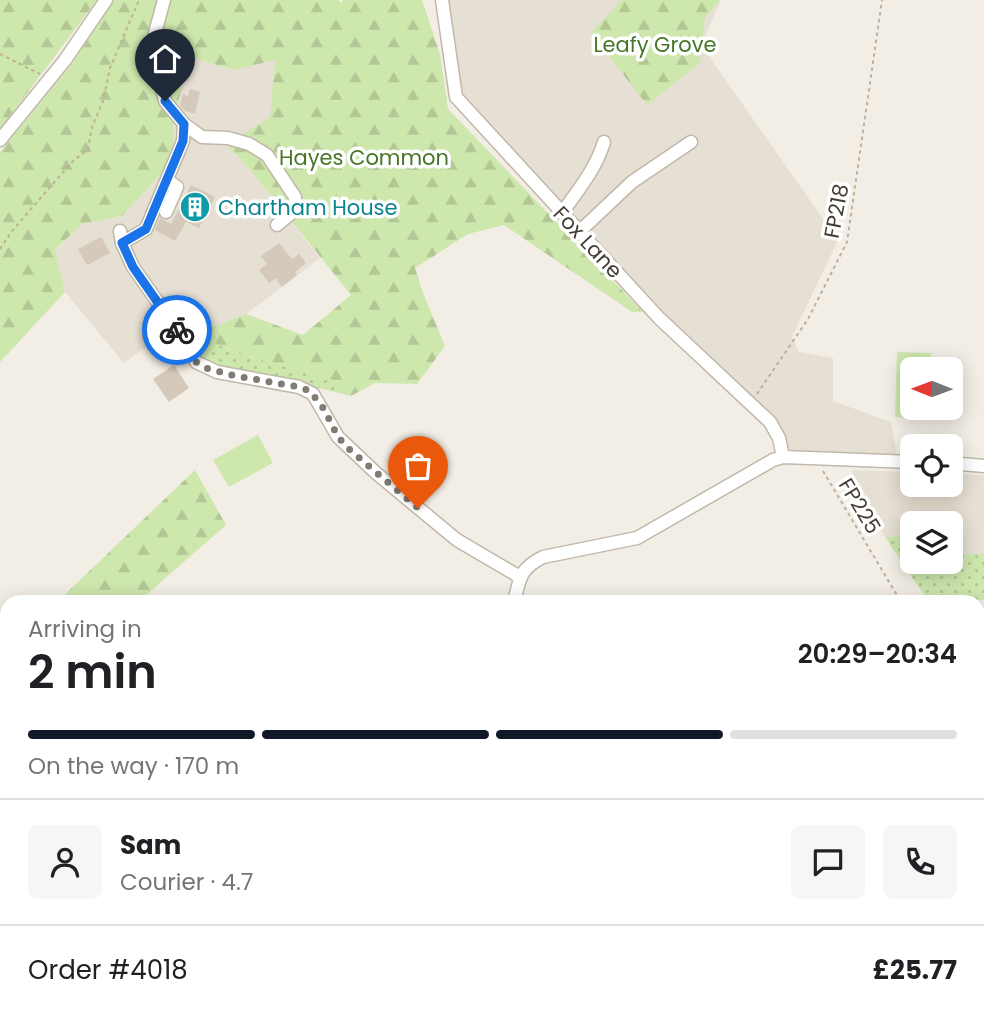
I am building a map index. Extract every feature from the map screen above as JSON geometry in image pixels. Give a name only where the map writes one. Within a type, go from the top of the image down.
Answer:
[{"type":"street","points":[[0,140],[65,60],[106,0]]},
{"type":"street","points":[[164,0],[155,33],[159,75],[165,101],[184,124],[202,137],[239,141],[267,155],[295,197],[295,210],[277,225]]},
{"type":"street","name":"Fox Lane","points":[[442,0],[456,97],[659,318],[770,422],[779,438],[783,457]]},
{"type":"street","points":[[184,124],[183,141],[146,229],[121,237],[133,267],[196,362],[218,372],[310,391],[324,409],[338,437],[359,458],[457,540],[520,577]]},
{"type":"street","points":[[562,213],[599,159],[604,142]]},
{"type":"street","points":[[579,232],[632,182],[691,142]]},
{"type":"street","points":[[166,212],[177,187],[167,180]]},
{"type":"street","points":[[516,595],[520,577],[526,567],[542,557],[636,538],[773,460],[783,457],[900,463]]},
{"type":"street","points":[[963,464],[984,466]]},
{"type":"path","points":[[0,249],[12,231],[71,163],[88,149],[110,68],[139,0]]},
{"type":"path","name":"FP218","points":[[750,404],[808,318],[847,242],[882,0]]},
{"type":"path","points":[[0,54],[48,80]]},
{"type":"path","name":"FP225","points":[[817,460],[897,595]]},
{"type":"shaded area","points":[[446,0],[721,0],[701,45],[838,240],[792,337],[799,352],[833,358],[833,401],[891,422],[897,456],[798,454],[789,449],[772,419],[664,315],[461,95]]},
{"type":"shaded area","points":[[189,57],[233,70],[275,59],[271,118],[227,145],[320,258],[246,314],[212,327],[200,325],[203,315],[198,308],[124,363],[65,292],[55,251],[82,224],[122,216],[173,161],[173,121]]},
{"type":"shaded area","points":[[852,470],[900,472],[900,497],[963,497],[963,474],[984,475],[984,554],[963,554],[963,511],[900,511],[900,537],[885,537],[853,489]]},
{"type":"green space","points":[[0,0],[97,0],[0,129]]},
{"type":"green space","name":"Hayes Common","points":[[114,0],[338,0],[341,3],[343,0],[422,0],[440,54],[448,109],[643,312],[632,312],[504,225],[468,234],[415,268],[445,346],[417,384],[375,383],[351,396],[333,380],[243,355],[196,335],[200,325],[212,327],[246,314],[303,335],[351,295],[227,145],[270,117],[275,60],[233,70],[190,57],[173,121],[173,161],[122,216],[82,224],[55,250],[65,292],[0,362],[0,152],[71,65]]},
{"type":"green space","name":"Leafy Grove","points":[[622,0],[720,0],[705,17],[700,63],[647,105],[591,33]]},
{"type":"green space","points":[[203,315],[197,335],[243,355],[334,380],[351,396],[257,377],[202,361],[182,332],[187,325]]},
{"type":"green space","points":[[897,352],[931,353],[931,357],[900,357],[900,417],[895,417]]},
{"type":"green space","points":[[258,435],[273,463],[229,487],[213,460]]},
{"type":"green space","points":[[195,470],[226,525],[146,595],[64,595]]},
{"type":"green space","points":[[885,537],[900,537],[900,559]]},
{"type":"green space","points":[[963,554],[984,554],[984,595],[924,595],[910,574],[963,574]]},
{"type":"building","points":[[190,89],[200,92],[195,114],[185,111],[180,105],[183,94],[188,96]]},
{"type":"building","name":"Chartham House","points":[[191,185],[215,197],[199,228],[186,222],[175,241],[155,230],[160,218],[171,224]]},
{"type":"building","points":[[101,237],[110,253],[87,265],[78,249]]},
{"type":"building","points":[[279,243],[292,259],[299,254],[306,263],[295,272],[297,275],[282,287],[276,278],[269,283],[259,270],[267,264],[261,256]]},
{"type":"building","points":[[174,365],[189,388],[169,402],[153,379]]},
{"type":"way so far","points":[[177,330],[201,366],[310,391],[324,409],[338,437],[350,450],[418,508]]},
{"type":"place","name":"Chartham House","points":[[195,207]]},
{"type":"route","points":[[165,101],[184,124],[183,141],[146,229],[122,243],[133,267],[177,330]]}]
